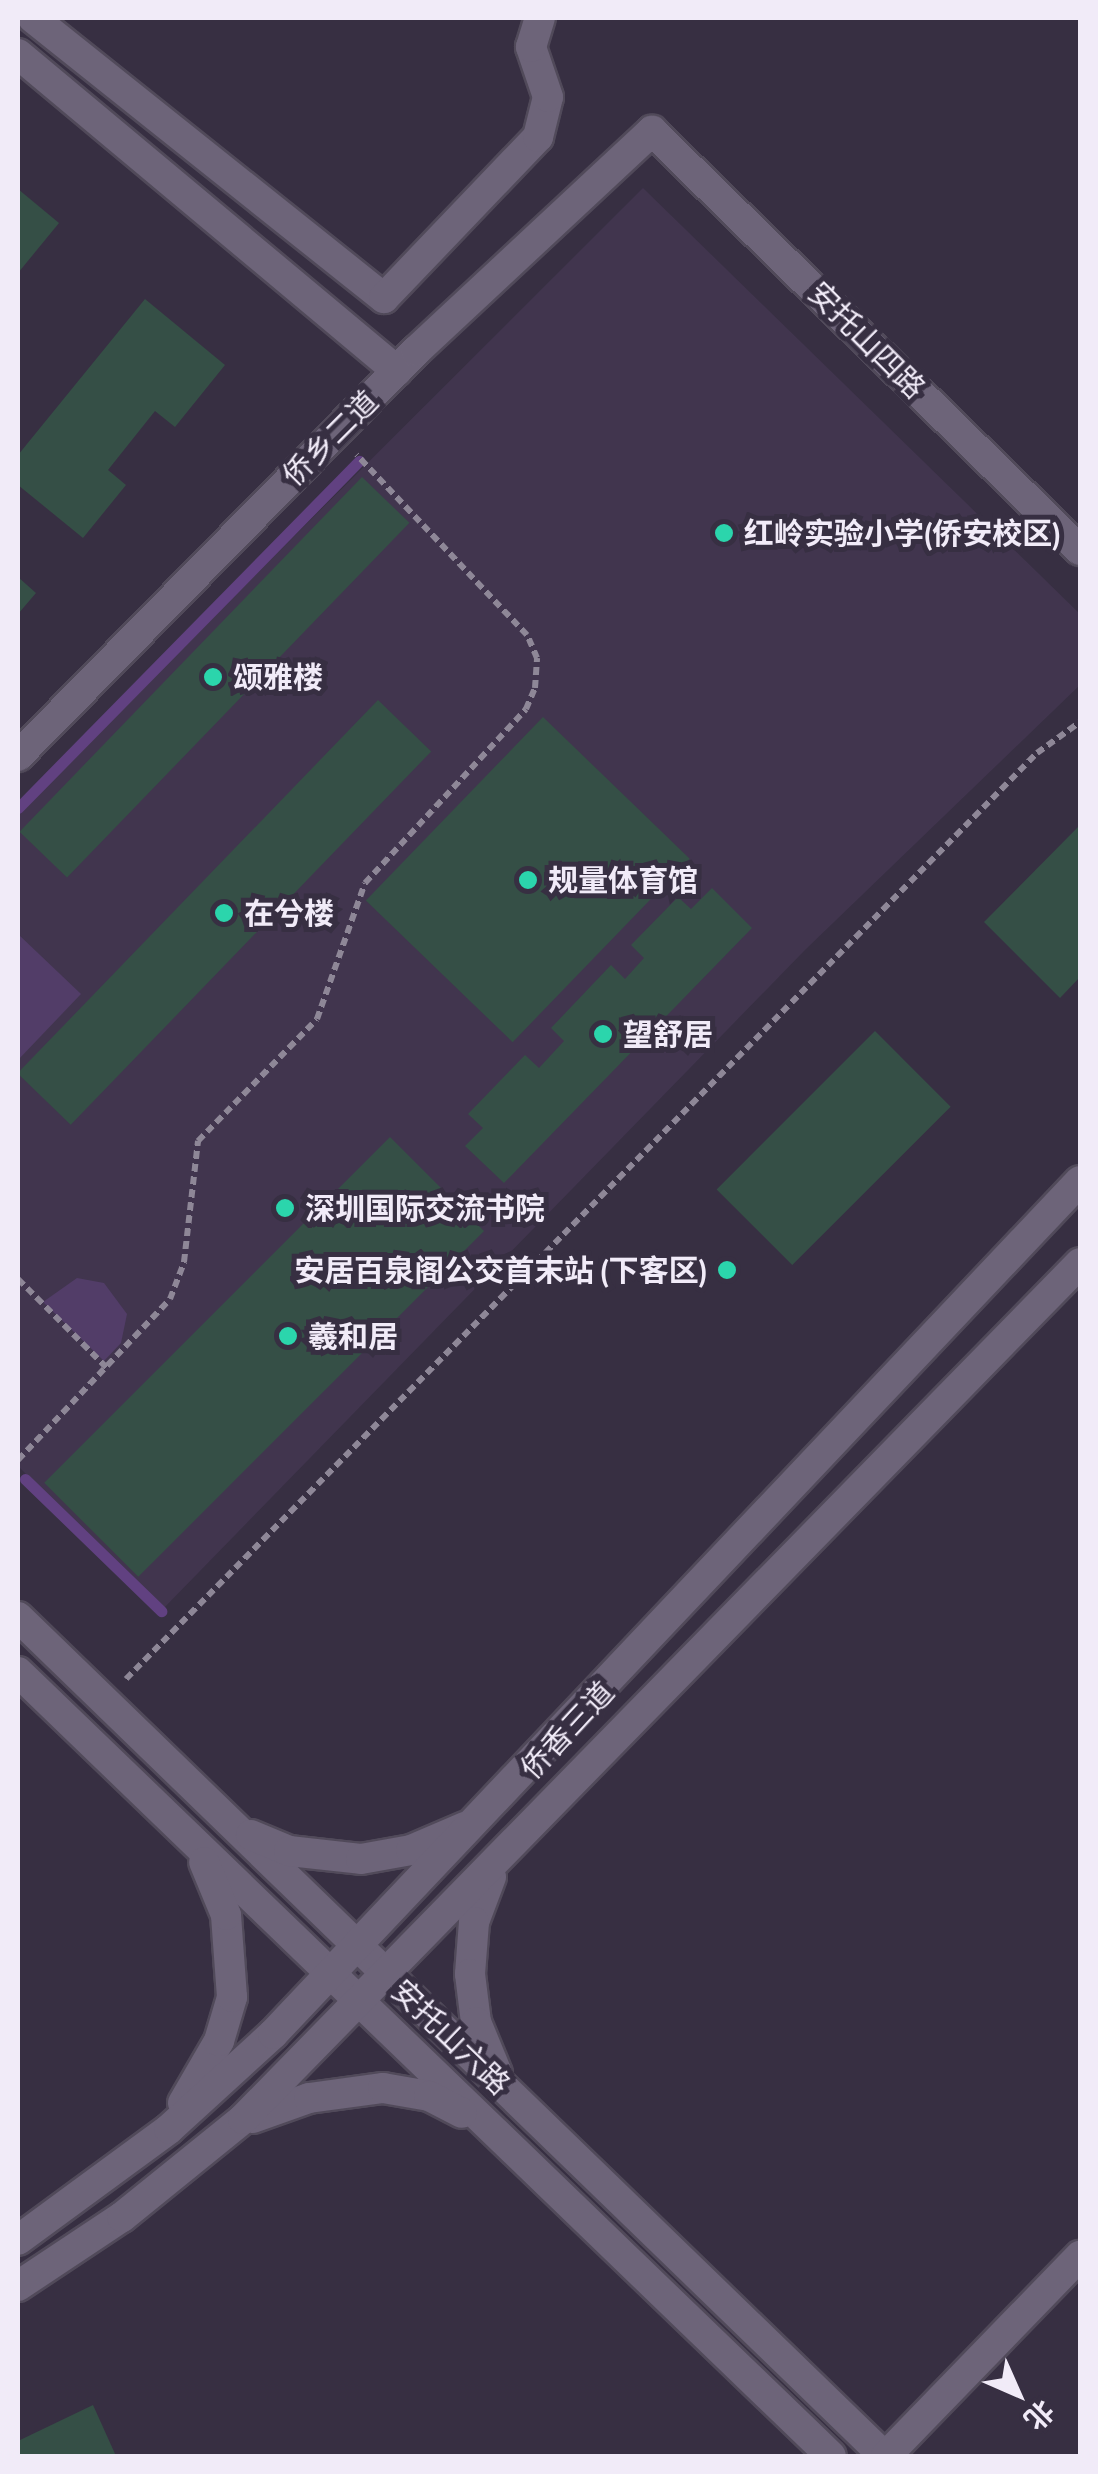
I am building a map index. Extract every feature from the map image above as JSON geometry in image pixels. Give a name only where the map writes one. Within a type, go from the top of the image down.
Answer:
[{"type":"street","points":[[34,18],[384,298],[538,137],[548,97],[531,46],[540,18]]},
{"type":"street","points":[[18,54],[397,371]]},
{"type":"street","name":"侨乡二道","points":[[18,756],[397,371],[652,131]]},
{"type":"street","name":"安托山四路","points":[[652,131],[1080,550]]},
{"type":"street","name":"侨香三道","points":[[18,2240],[140,2152],[332,1975],[503,1798],[1080,1181]]},
{"type":"street","name":"侨香三道","points":[[18,2286],[216,2141],[387,1975],[1080,1263]]},
{"type":"street","name":"安托山六路","points":[[18,1617],[885,2456]]},
{"type":"street","name":"安托山六路","points":[[18,1672],[831,2456]]},
{"type":"street","points":[[228,1821],[289,1851],[361,1859],[435,1843],[503,1798]]},
{"type":"street","points":[[140,2152],[194,2087],[232,1997],[226,1915],[208,1867],[175,1824]]},
{"type":"street","points":[[507,1851],[482,1896],[470,1974],[485,2048],[512,2097]]},
{"type":"street","points":[[216,2141],[285,2105],[383,2088],[429,2096],[511,2148]]},
{"type":"street","points":[[885,2456],[1080,2256]]},
{"type":"path","points":[[18,1460],[170,1299],[184,1262],[198,1141],[316,1019],[365,883],[526,709],[535,688],[537,658],[526,635],[335,433]]},
{"type":"path","points":[[104,1701],[1023,767],[1080,722]]},
{"type":"path","points":[[18,1278],[108,1369]]},
{"type":"shaded area","name":"深圳国际交流书院","points":[[643,188],[1080,614],[1080,685],[805,950],[162,1610],[18,1466],[18,812]]},
{"type":"shaded area","points":[[18,937],[81,994],[18,1060]]},
{"type":"shaded area","points":[[77,1278],[104,1283],[127,1314],[121,1343],[104,1361],[43,1302]]},
{"type":"building","points":[[18,189],[59,223],[18,273]]},
{"type":"building","points":[[145,299],[225,365],[175,427],[155,411],[108,470],[126,485],[83,538],[18,485],[18,455]]},
{"type":"building","name":"颂雅楼","points":[[362,477],[409,523],[67,877],[20,832]]},
{"type":"building","points":[[18,577],[36,593],[18,614]]},
{"type":"building","name":"在兮楼","points":[[378,700],[431,751],[71,1125],[18,1073]]},
{"type":"building","name":"规量体育馆","points":[[543,717],[690,859],[513,1042],[366,900]]},
{"type":"building","points":[[1080,825],[1080,977],[1060,998],[984,922]]},
{"type":"building","name":"望舒居","points":[[712,888],[752,928],[504,1183],[465,1146],[483,1128],[468,1114],[525,1055],[539,1068],[564,1041],[551,1028],[611,965],[625,979],[644,958],[631,945],[678,897],[691,909]]},
{"type":"building","points":[[875,1031],[951,1107],[792,1265],[717,1189]]},
{"type":"building","name":"羲和居","points":[[390,1137],[484,1231],[138,1577],[44,1483]]},
{"type":"building","points":[[93,2405],[116,2456],[18,2456],[18,2441]]},
{"type":"waterway","points":[[18,808],[359,461]]},
{"type":"waterway","points":[[25,1479],[161,1611]]},
{"type":"place","name":"红岭实验小学(侨安校区)","points":[[724,533]]},
{"type":"place","name":"颂雅楼","points":[[213,677]]},
{"type":"place","name":"规量体育馆","points":[[528,880]]},
{"type":"place","name":"在兮楼","points":[[224,913]]},
{"type":"place","name":"望舒居","points":[[603,1034]]},
{"type":"place","name":"深圳国际交流书院","points":[[285,1208]]},
{"type":"place","name":"安居百泉阁公交首末站 (下客区)","points":[[727,1270]]},
{"type":"place","name":"羲和居","points":[[288,1336]]}]
